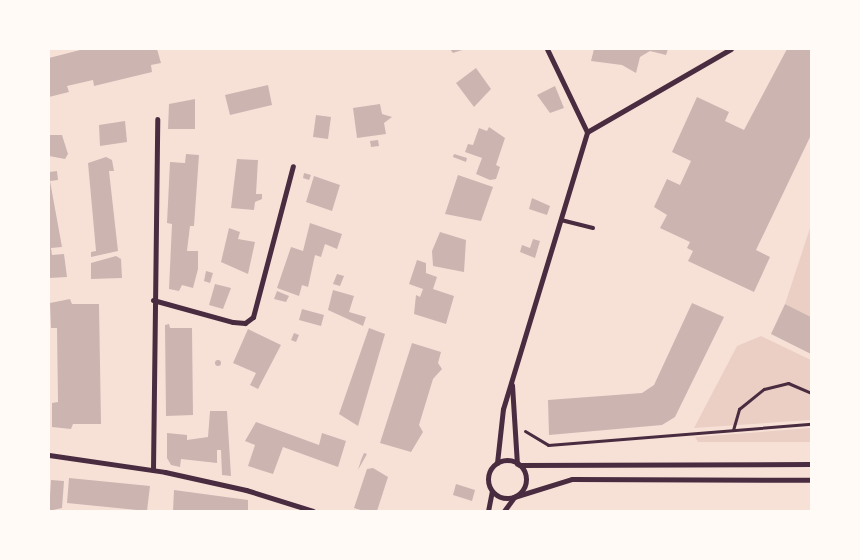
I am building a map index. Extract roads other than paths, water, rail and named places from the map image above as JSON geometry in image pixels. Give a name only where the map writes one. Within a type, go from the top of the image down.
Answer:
[{"type":"street","points":[[488,511],[492,491],[488,479],[497,464],[499,424],[587,132],[547,49]]},
{"type":"street","points":[[587,132],[731,49]]},
{"type":"street","points":[[153,470],[157,119]]},
{"type":"street","points":[[154,300],[233,322],[245,323],[253,317],[293,166]]},
{"type":"street","points":[[504,511],[526,480],[518,465],[513,424],[512,378]]},
{"type":"street","points":[[49,455],[153,470],[246,490],[313,511]]},
{"type":"street","points":[[497,464],[811,464]]},
{"type":"street","points":[[492,491],[502,498],[514,497],[583,478],[811,480]]},
{"type":"lane","points":[[561,220],[593,228]]}]
